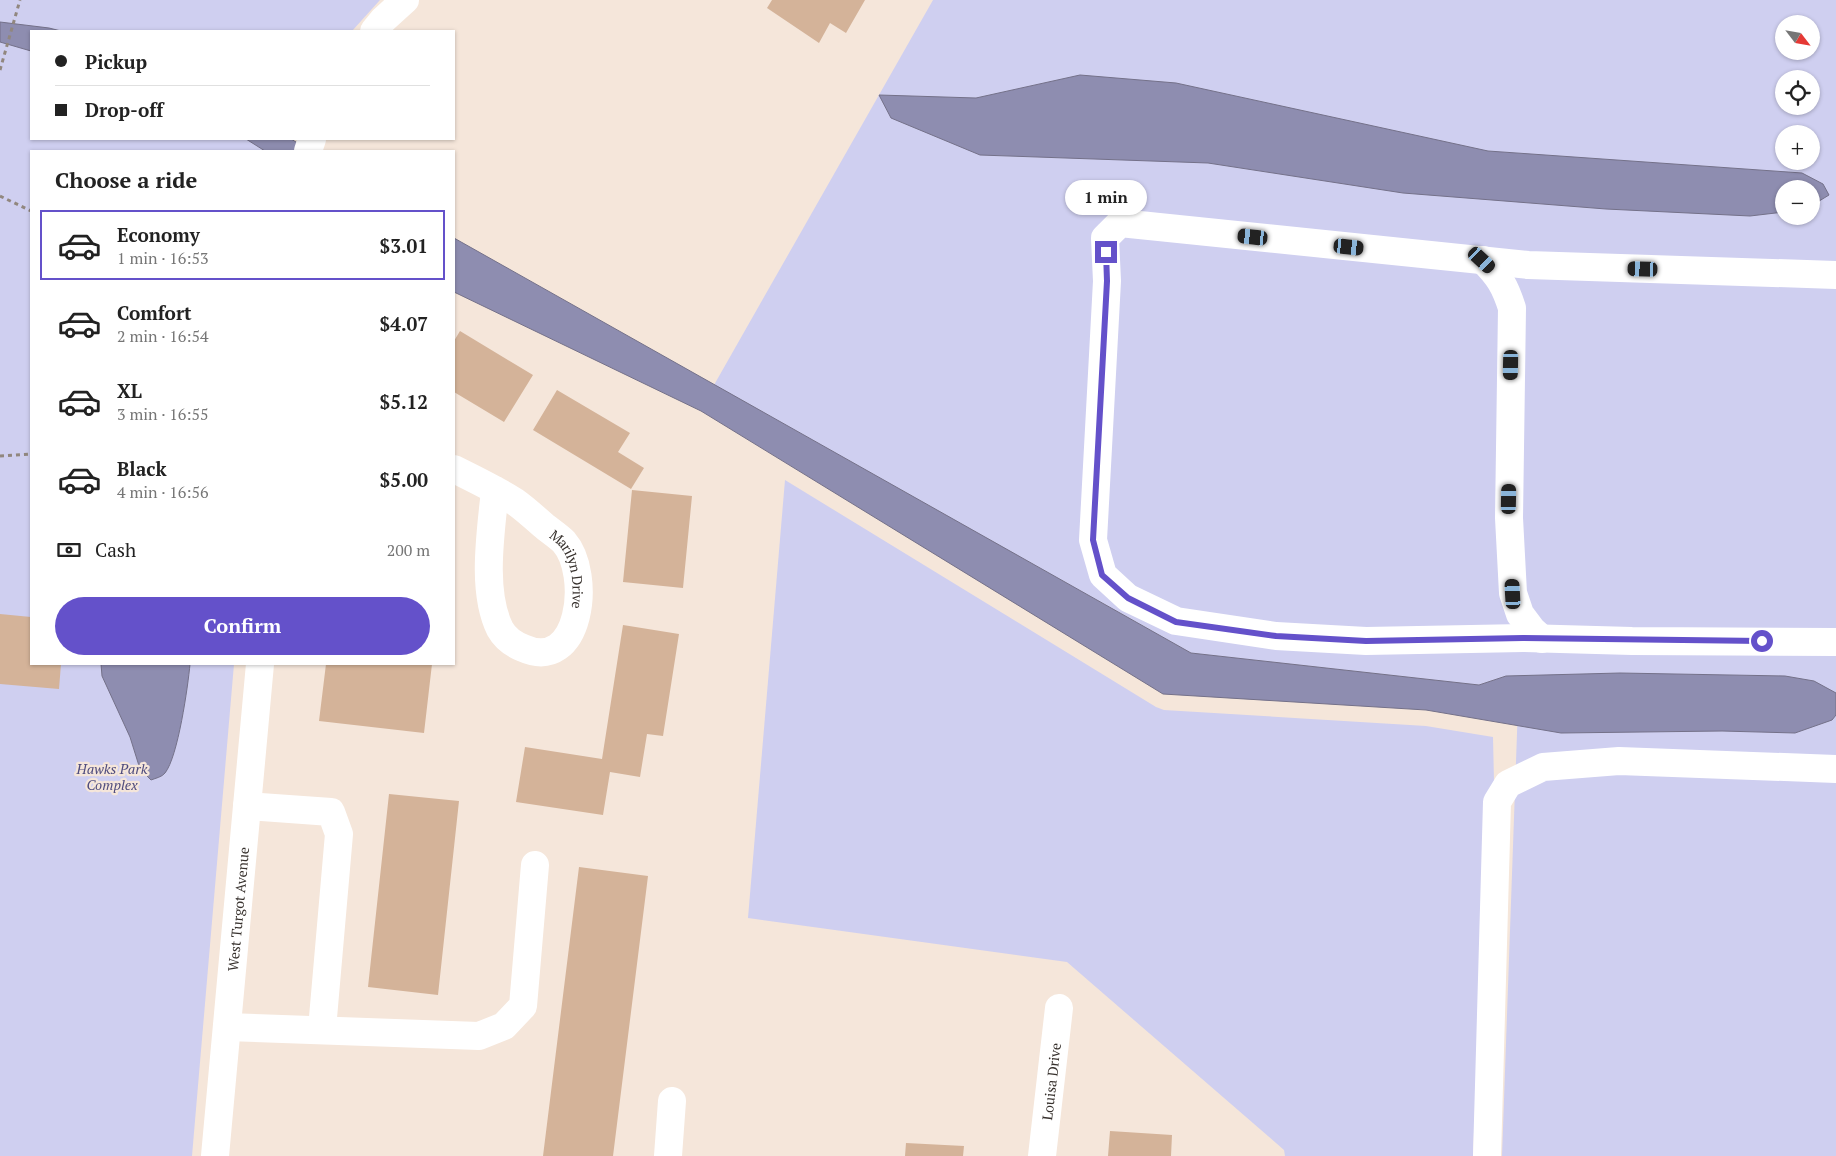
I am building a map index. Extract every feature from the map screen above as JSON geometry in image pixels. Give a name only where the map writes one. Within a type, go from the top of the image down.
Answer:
[{"type":"street","points":[[375,30],[405,0]]},
{"type":"street","points":[[1836,275],[1546,266],[1120,223],[1105,238],[1107,281],[1093,540],[1102,575],[1128,598],[1176,622],[1276,636],[1366,641],[1542,639],[1836,642]]},
{"type":"street","points":[[1482,260],[1495,272],[1505,286],[1512,308]]},
{"type":"street","points":[[1542,639],[1532,630],[1520,614],[1513,594],[1509,518],[1512,308],[1517,293],[1527,280],[1546,266]]},
{"type":"street","name":"Marilyn Drive","points":[[455,470],[495,490],[515,502],[564,543],[576,567],[579,589],[577,611],[572,628],[562,645],[547,653],[530,651],[512,643],[501,629],[494,610],[490,586],[490,542],[495,490]]},
{"type":"street","name":"West Turgot Avenue","points":[[215,1156],[260,665]]},
{"type":"street","points":[[1487,1156],[1498,802],[1508,784],[1543,767],[1619,761],[1836,769]]},
{"type":"street","points":[[248,806],[331,812],[339,834],[322,1030]]},
{"type":"street","points":[[227,1027],[479,1036],[504,1026],[522,1006],[535,866]]},
{"type":"street","name":"Louisa Drive","points":[[1042,1156],[1059,1008]]},
{"type":"street","points":[[668,1156],[672,1101]]},
{"type":"path","points":[[0,70],[20,0]]},
{"type":"path","points":[[0,196],[30,211]]},
{"type":"path","points":[[0,456],[30,454]]},
{"type":"green space","name":"Hawks Park Complex","points":[[0,0],[380,0],[353,30],[30,30],[30,140],[290,140],[285,150],[30,150],[30,665],[234,665],[192,1156],[0,1156]]},
{"type":"green space","points":[[933,0],[1836,0],[1836,1156],[1502,1156],[1519,677],[1506,676],[1479,685],[1191,653],[714,385]]},
{"type":"green space","points":[[785,480],[1156,707],[1164,710],[1426,726],[1493,737],[1496,871],[1476,1083],[1473,1156],[1285,1156],[1284,1150],[1067,962],[748,918]]},
{"type":"shaded area","points":[[0,22],[57,30],[30,30],[30,51],[0,42]]},
{"type":"shaded area","points":[[1080,75],[1176,83],[1488,151],[1802,173],[1815,180],[1775,180],[1775,213],[1750,216],[1606,209],[1403,193],[1208,163],[980,155],[891,118],[879,95],[976,98]]},
{"type":"shaded area","points":[[248,140],[293,140],[309,150],[263,150]]},
{"type":"shaded area","points":[[1820,182],[1823,184],[1829,195],[1820,200]]},
{"type":"shaded area","points":[[455,239],[1191,653],[1479,685],[1506,676],[1620,673],[1785,676],[1814,681],[1836,693],[1836,715],[1832,720],[1795,733],[1722,731],[1561,733],[1426,710],[1163,694],[701,411],[455,292]]},
{"type":"shaded area","points":[[101,665],[190,665],[185,704],[178,737],[170,765],[161,776],[151,780],[140,769],[130,737],[102,676]]},
{"type":"building","points":[[772,0],[865,0],[846,33],[830,23],[819,43],[767,8]]},
{"type":"building","points":[[460,331],[533,375],[504,422],[455,393],[455,339]]},
{"type":"building","points":[[557,390],[630,433],[618,452],[644,468],[631,489],[533,430]]},
{"type":"building","points":[[632,490],[692,496],[683,588],[623,582]]},
{"type":"building","points":[[0,614],[30,617],[30,665],[61,665],[59,689],[0,684]]},
{"type":"building","points":[[623,625],[679,634],[663,736],[647,734],[640,777],[610,772],[603,815],[516,802],[525,747],[602,759]]},
{"type":"building","points":[[326,665],[432,665],[424,733],[319,721]]},
{"type":"building","points":[[389,794],[459,801],[438,995],[368,987]]},
{"type":"building","points":[[579,867],[648,876],[613,1156],[543,1156]]},
{"type":"building","points":[[1110,1131],[1172,1135],[1171,1156],[1108,1156]]},
{"type":"building","points":[[906,1143],[964,1146],[963,1156],[905,1156]]},
{"type":"route","points":[[1106,252],[1107,281],[1093,540],[1102,575],[1128,598],[1176,622],[1276,636],[1366,641],[1523,638],[1632,641],[1762,641]]}]
